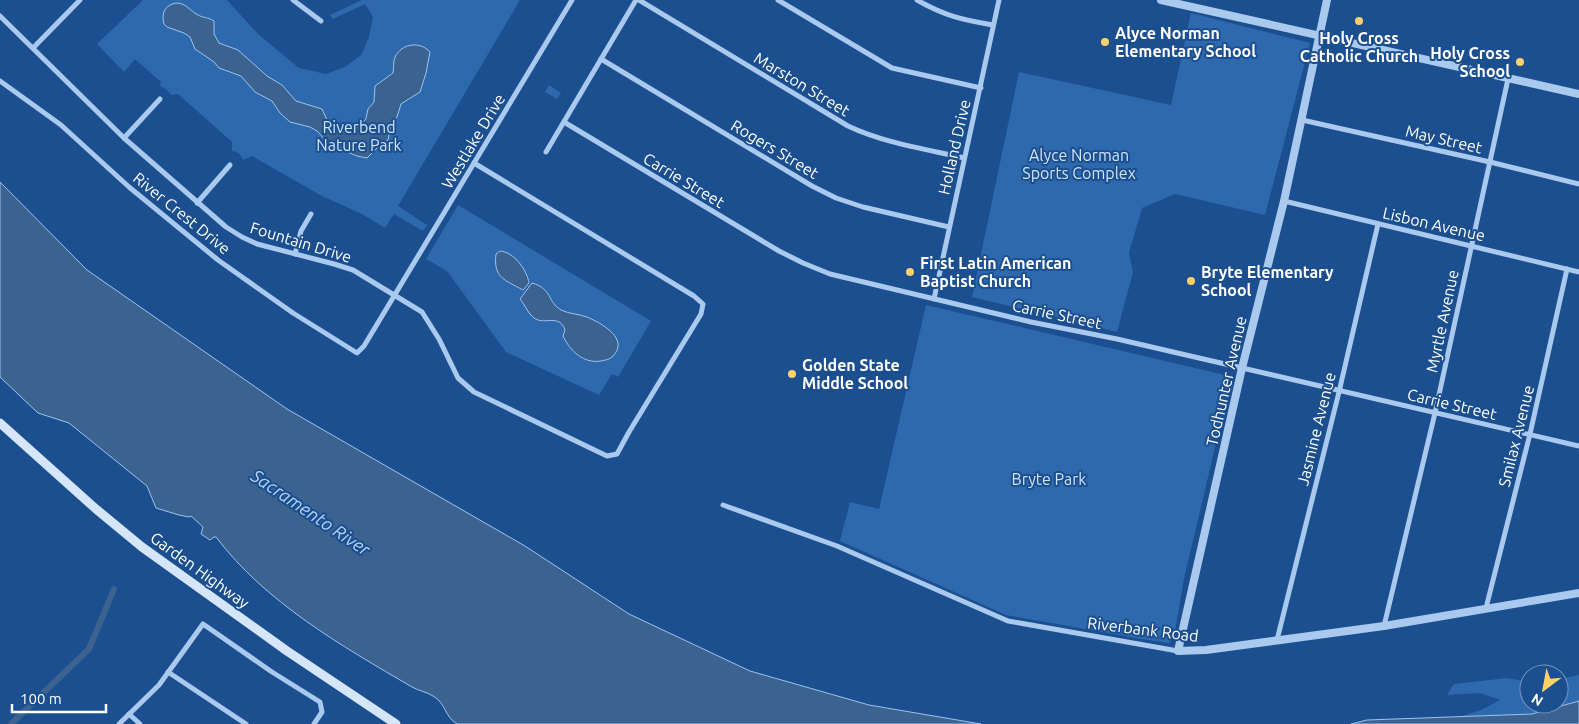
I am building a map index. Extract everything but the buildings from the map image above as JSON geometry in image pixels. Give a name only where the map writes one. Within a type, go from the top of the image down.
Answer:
[{"type":"main road","name":"Garden Highway","points":[[0,423],[69,486],[136,542],[302,661],[396,724]]},
{"type":"street","points":[[33,48],[80,0]]},
{"type":"street","points":[[293,0],[321,21]]},
{"type":"street","name":"Westlake Drive","points":[[357,353],[364,346],[572,0]]},
{"type":"street","points":[[546,152],[637,0]]},
{"type":"street","name":"Marston Street","points":[[637,0],[848,126],[880,138],[964,158]]},
{"type":"street","points":[[778,0],[892,68],[981,88]]},
{"type":"street","points":[[918,0],[936,11],[956,18],[994,25]]},
{"type":"street","name":"Holland Drive","points":[[934,299],[999,0]]},
{"type":"street","points":[[1161,0],[1318,37],[1579,94]]},
{"type":"street","name":"Todhunter Avenue","points":[[1178,650],[1242,368],[1284,201],[1327,0]]},
{"type":"street","name":"Fountain Drive","points":[[0,16],[124,138],[226,227],[257,244],[352,270],[422,312],[439,339],[458,378],[474,392],[607,456],[617,454],[628,432],[701,314],[703,304],[694,296],[474,163]]},
{"type":"street","name":"Rogers Street","points":[[601,59],[804,181],[836,198],[862,207],[949,227]]},
{"type":"street","name":"Myrtle Avenue","points":[[1384,626],[1434,412],[1508,78]]},
{"type":"street","name":"River Crest Drive","points":[[0,81],[61,125],[129,187],[218,260],[293,313],[357,353]]},
{"type":"street","points":[[124,138],[160,99]]},
{"type":"street","name":"May Street","points":[[1302,120],[1579,184]]},
{"type":"street","name":"Carrie Street","points":[[564,122],[792,258],[830,274],[1579,446]]},
{"type":"street","points":[[197,203],[230,165]]},
{"type":"street","name":"Lisbon Avenue","points":[[1284,201],[1579,272]]},
{"type":"street","points":[[296,254],[301,231],[311,214]]},
{"type":"street","name":"Jasmine Avenue","points":[[1277,640],[1339,392],[1378,224]]},
{"type":"street","name":"Smilax Avenue","points":[[1486,608],[1530,434],[1567,269]]},
{"type":"street","name":"Riverbank Road","points":[[723,506],[837,546],[1008,621],[1178,650],[1206,650],[1384,626],[1579,593]]},
{"type":"street","points":[[118,724],[159,684],[203,624],[272,672],[320,702],[322,712],[314,724]]},
{"type":"street","points":[[168,672],[246,724]]},
{"type":"street","points":[[129,714],[140,724]]},
{"type":"green space","name":"Riverbend Nature Park","points":[[143,0],[227,0],[258,34],[299,68],[326,74],[345,67],[361,55],[369,37],[373,17],[365,4],[333,19],[330,15],[362,0],[520,0],[398,206],[427,225],[423,231],[394,214],[385,228],[362,214],[322,196],[252,156],[243,160],[239,153],[232,151],[232,142],[178,94],[171,95],[160,86],[161,82],[135,59],[124,72],[97,44]]},
{"type":"green space","name":"Alyce Norman Sports Complex","points":[[1191,13],[1310,43],[1265,215],[1175,194],[1142,208],[1129,253],[1133,272],[1117,332],[972,297],[1019,72],[1171,105]]},
{"type":"green space","points":[[549,85],[561,93],[557,99],[545,92]]},
{"type":"green space","points":[[458,205],[651,321],[618,377],[612,374],[599,395],[506,352],[447,271],[426,259]]},
{"type":"green space","name":"Bryte Park","points":[[926,305],[1229,376],[1230,384],[1184,579],[1174,637],[1169,643],[1006,615],[840,541],[850,502],[879,509]]},
{"type":"green space","points":[[1579,675],[1579,701],[1569,704],[1569,677]]},
{"type":"green space","points":[[1507,678],[1519,680],[1519,714],[1532,714],[1456,718],[1481,710],[1500,700],[1480,693],[1447,695],[1454,684]]},
{"type":"water","points":[[176,3],[182,4],[198,15],[214,21],[214,34],[219,43],[238,50],[267,76],[282,85],[296,101],[322,109],[328,122],[335,130],[342,132],[358,127],[366,119],[368,109],[374,102],[375,86],[393,73],[394,59],[398,52],[411,45],[421,46],[430,52],[420,92],[401,104],[397,117],[391,125],[388,140],[367,158],[357,156],[340,147],[330,145],[317,131],[310,127],[290,122],[280,113],[272,101],[255,92],[241,76],[219,68],[214,62],[195,49],[190,37],[167,27],[163,20],[165,10]]},
{"type":"water","name":"Sacramento River","points":[[0,182],[87,270],[287,409],[525,546],[629,614],[750,671],[869,705],[981,724],[457,724],[437,699],[412,687],[359,656],[282,603],[236,561],[216,537],[210,540],[201,534],[203,527],[191,516],[179,515],[156,508],[147,486],[69,423],[38,413],[0,377]]},
{"type":"water","points":[[500,251],[515,258],[523,267],[529,283],[523,290],[506,281],[498,273],[496,254]]},
{"type":"water","points":[[532,283],[547,292],[561,310],[587,317],[612,332],[618,344],[617,350],[612,357],[601,361],[583,358],[566,342],[563,336],[565,330],[563,325],[553,320],[542,321],[535,319],[520,299]]},
{"type":"water","points":[[1579,701],[1579,724],[1351,724],[1367,720],[1569,714],[1569,704]]},
{"type":"waterway","points":[[11,724],[89,649],[114,589]]},
{"type":"place","name":"Holy Cross Catholic Church","points":[[1359,21]]},
{"type":"place","name":"Alyce Norman Elementary School","points":[[1105,42]]},
{"type":"place","name":"Holy Cross School","points":[[1520,62]]},
{"type":"place","name":"First Latin American Baptist Church","points":[[910,272]]},
{"type":"place","name":"Bryte Elementary School","points":[[1191,281]]},
{"type":"place","name":"Golden State Middle School","points":[[792,374]]}]
